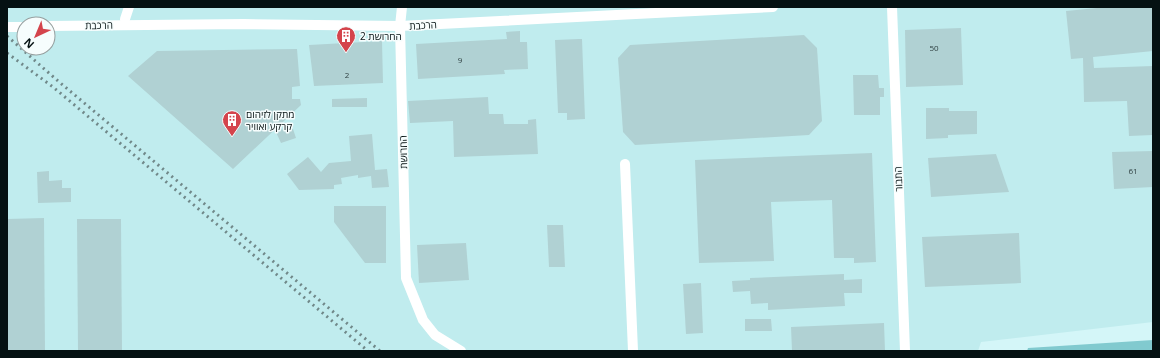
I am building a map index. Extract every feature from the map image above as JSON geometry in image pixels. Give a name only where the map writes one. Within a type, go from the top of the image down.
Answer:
[{"type":"street","points":[[125,19],[129,7]]},
{"type":"street","name":"החרושת","points":[[402,7],[400,26],[406,278],[423,320],[435,334],[461,351]]},
{"type":"street","name":"הרכבת","points":[[56,26],[244,24],[400,26],[773,7]]},
{"type":"street","name":"התבור","points":[[892,7],[905,351]]},
{"type":"street","points":[[626,164],[633,351]]},
{"type":"shaded area","points":[[7,7],[1153,7],[1153,322],[981,342],[978,351],[7,351]]},
{"type":"shaded area","points":[[1153,340],[1153,351],[1027,351],[1028,348]]},
{"type":"building","points":[[1107,7],[1153,7],[1153,51],[1093,57],[1094,68],[1153,66],[1153,135],[1129,136],[1127,101],[1084,102],[1083,58],[1071,59],[1066,11]]},
{"type":"building","points":[[961,28],[963,85],[906,87],[905,30]]},
{"type":"building","points":[[520,31],[520,42],[527,42],[528,69],[504,70],[505,74],[418,79],[416,44],[507,39],[506,32]]},
{"type":"building","points":[[804,35],[817,48],[822,121],[809,135],[635,145],[623,132],[618,58],[630,45]]},
{"type":"building","points":[[582,39],[585,119],[567,120],[567,113],[558,113],[555,40]]},
{"type":"building","points":[[382,41],[383,83],[314,86],[309,45]]},
{"type":"building","name":"מתקן לזיהום קרקע ואוויר","points":[[297,49],[300,86],[292,87],[292,99],[300,99],[301,105],[233,169],[128,76],[157,51]]},
{"type":"building","points":[[853,75],[878,75],[879,88],[884,88],[884,97],[880,97],[880,115],[854,115]]},
{"type":"building","points":[[488,97],[489,114],[503,114],[504,124],[528,124],[528,120],[536,119],[538,154],[454,157],[453,121],[410,123],[408,101]]},
{"type":"building","points":[[367,98],[367,107],[332,107],[332,99]]},
{"type":"building","points":[[926,108],[949,108],[949,111],[977,111],[977,134],[948,135],[948,138],[926,139]]},
{"type":"building","points":[[293,129],[296,138],[281,143],[275,130]]},
{"type":"building","points":[[372,134],[375,170],[387,169],[389,187],[372,188],[371,176],[358,178],[358,175],[341,178],[342,184],[334,185],[334,189],[299,190],[287,174],[308,157],[321,172],[329,163],[351,161],[349,136]]},
{"type":"building","points":[[1153,151],[1153,187],[1114,189],[1112,152]]},
{"type":"building","points":[[872,153],[876,262],[854,263],[854,258],[834,258],[832,200],[771,202],[774,261],[699,263],[695,160]]},
{"type":"building","points":[[996,154],[1009,192],[931,197],[928,158]]},
{"type":"building","points":[[49,171],[49,181],[62,180],[62,188],[71,188],[71,202],[38,203],[37,172]]},
{"type":"building","points":[[334,206],[386,206],[386,263],[365,263],[334,222]]},
{"type":"building","points":[[44,218],[45,351],[7,351],[7,219]]},
{"type":"building","points":[[77,219],[121,219],[122,351],[78,351]]},
{"type":"building","points":[[547,225],[563,225],[565,267],[549,267]]},
{"type":"building","points":[[1019,233],[1021,283],[925,287],[922,237]]},
{"type":"building","points":[[466,243],[469,280],[419,283],[417,245]]},
{"type":"building","points":[[844,274],[844,280],[862,279],[862,293],[844,293],[845,306],[768,310],[768,303],[751,304],[750,291],[733,292],[732,281],[750,280],[750,278]]},
{"type":"building","points":[[701,283],[703,333],[686,334],[683,284]]},
{"type":"building","points":[[745,319],[771,319],[772,331],[745,331]]},
{"type":"building","points":[[884,323],[885,351],[792,351],[791,327]]},
{"type":"railway","points":[[7,36],[58,81],[380,351]]},
{"type":"railway","points":[[7,53],[53,87],[368,351]]},
{"type":"place","name":"החרושת 2","points":[[346,53]]},
{"type":"place","name":"מתקן לזיהום קרקע ואוויר","points":[[232,137]]}]
